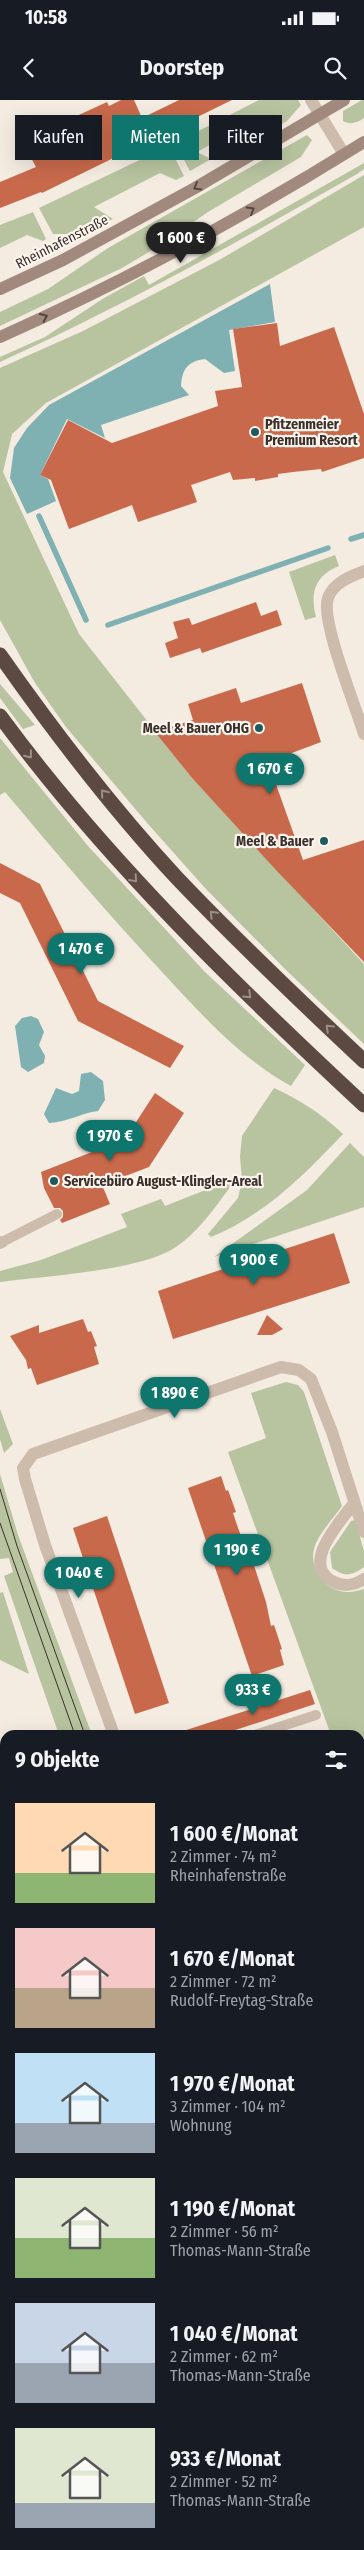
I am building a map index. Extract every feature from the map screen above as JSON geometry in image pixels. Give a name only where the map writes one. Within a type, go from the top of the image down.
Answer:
[{"type":"highway","points":[[0,655],[57,735],[122,816],[176,877],[233,935],[364,1061]]},
{"type":"highway","points":[[0,716],[85,824],[151,898],[266,1012],[364,1105]]},
{"type":"main road","name":"Rheinhafenstraße","points":[[0,289],[63,260],[187,193],[344,100]]},
{"type":"main road","points":[[0,337],[66,307],[224,225],[364,142]]},
{"type":"street","points":[[311,100],[344,154]]},
{"type":"street","points":[[364,571],[343,580],[335,587],[328,597],[326,608],[332,635],[361,716],[364,734]]},
{"type":"street","points":[[112,1730],[40,1529],[23,1472],[28,1459],[41,1450],[281,1368],[291,1367],[299,1370],[311,1379],[332,1432],[364,1532]]},
{"type":"street","points":[[354,1504],[326,1542],[321,1553],[321,1563],[326,1577],[338,1584],[353,1584],[364,1579]]},
{"type":"lane","points":[[1,1243],[57,1214]]},
{"type":"lane","points":[[270,1730],[316,1715]]},
{"type":"green space","points":[[259,100],[298,100],[301,105],[287,121],[282,124],[282,115],[230,115]]},
{"type":"green space","points":[[364,100],[364,118],[354,123],[343,121],[343,111]]},
{"type":"green space","points":[[209,126],[209,145],[199,151],[199,131]]},
{"type":"green space","points":[[307,135],[312,140],[301,157],[208,212],[154,249],[122,268],[0,326],[0,312],[48,289],[108,248],[263,160],[282,160],[282,149]]},
{"type":"green space","points":[[199,153],[209,158],[209,160],[190,171],[184,160],[199,160]]},
{"type":"green space","points":[[140,160],[176,160],[184,176],[176,180],[160,173],[94,207],[113,219],[84,234],[53,234],[39,208]]},
{"type":"green space","points":[[364,163],[364,169],[357,174],[225,248],[136,296],[0,362],[0,357],[45,337],[104,298],[144,276],[149,285]]},
{"type":"green space","points":[[364,175],[364,227],[46,403],[12,434],[3,472],[79,634],[192,778],[364,964],[364,1044],[286,970],[205,888],[148,824],[66,727],[35,683],[0,620],[0,368],[83,331],[221,259]]},
{"type":"green space","points":[[33,212],[46,239],[43,241],[27,235],[0,248],[0,225]]},
{"type":"green space","points":[[335,555],[339,566],[319,580],[314,593],[316,617],[305,620],[289,572]]},
{"type":"green space","points":[[0,684],[35,725],[23,729],[0,698]]},
{"type":"green space","points":[[0,738],[88,846],[205,972],[305,1065],[291,1086],[255,1063],[207,1020],[102,906],[5,792],[0,795]]},
{"type":"green space","points":[[274,1088],[310,1108],[343,1134],[283,1193],[231,1228],[211,1237],[208,1234],[238,1198],[242,1180],[240,1157],[242,1136]]},
{"type":"green space","points":[[350,1143],[364,1157],[364,1207],[214,1257],[307,1190]]},
{"type":"green space","points":[[224,1179],[231,1184],[204,1221],[184,1241],[160,1255],[117,1267],[0,1282],[0,1271],[41,1260],[127,1227],[121,1214],[161,1199],[165,1206],[213,1187]]},
{"type":"green space","points":[[286,1382],[298,1385],[304,1392],[342,1506],[316,1543],[313,1557],[314,1565],[321,1579],[334,1589],[349,1592],[364,1589],[364,1730],[329,1730],[228,1452],[266,1438],[251,1393]]},
{"type":"green space","points":[[0,1409],[13,1444],[4,1453],[0,1439]]},
{"type":"green space","points":[[0,1474],[18,1535],[90,1730],[57,1730],[4,1576],[13,1572],[9,1558],[0,1559]]},
{"type":"green space","points":[[355,1520],[364,1551],[364,1567],[352,1574],[344,1574],[332,1568],[330,1552],[351,1521]]},
{"type":"green space","points":[[3,1592],[29,1674],[0,1660],[0,1593]]},
{"type":"water","points":[[270,284],[275,322],[229,330],[235,371],[224,373],[205,359],[190,364],[183,375],[181,386],[189,395],[101,425],[105,438],[67,419],[40,475],[48,479],[56,501],[27,514],[10,478],[14,448],[27,428],[49,405]]},
{"type":"water","points":[[31,1016],[38,1019],[44,1032],[39,1045],[45,1056],[44,1063],[28,1072],[21,1067],[15,1026],[22,1018]]},
{"type":"water","points":[[91,1072],[103,1081],[105,1100],[98,1111],[49,1123],[44,1114],[56,1088],[72,1094],[79,1091],[81,1074]]},
{"type":"building","points":[[121,100],[134,100],[141,115],[112,115],[112,159],[42,193],[0,208],[0,182],[36,167],[32,160],[102,160],[102,115],[79,115],[107,102],[109,106]]},
{"type":"building","points":[[179,100],[232,100],[199,116],[148,115]]},
{"type":"building","name":"Pfitzenmeier Premium Resort","points":[[277,323],[280,346],[334,327],[364,414],[364,458],[322,472],[321,469],[278,474],[278,477],[255,481],[255,478],[233,480],[230,472],[191,485],[197,502],[138,522],[132,505],[69,529],[51,480],[40,475],[68,420],[112,443],[218,406],[215,391],[242,387],[233,329]]},
{"type":"building","points":[[256,602],[261,616],[277,610],[282,625],[202,653],[200,648],[170,658],[165,643],[178,638],[173,622],[189,618],[192,625]]},
{"type":"building","points":[[302,683],[321,742],[268,762],[303,860],[364,840],[364,962],[192,778],[155,732],[193,720],[188,704],[236,688],[241,703]]},
{"type":"building","points":[[0,863],[40,884],[98,1001],[184,1046],[170,1068],[78,1021],[20,903],[0,893]]},
{"type":"building","points":[[155,1093],[184,1113],[149,1167],[102,1185],[110,1204],[62,1223],[60,1220],[63,1217],[63,1211],[60,1208],[54,1208],[44,1188],[41,1172],[125,1139]]},
{"type":"building","points":[[334,1233],[350,1283],[173,1339],[158,1291],[223,1269],[222,1266],[238,1260],[239,1264]]},
{"type":"building","points":[[267,1315],[283,1329],[272,1335],[257,1335]]},
{"type":"building","points":[[83,1319],[88,1332],[91,1331],[97,1346],[94,1347],[99,1364],[37,1385],[31,1368],[28,1369],[26,1360],[10,1336],[39,1325],[39,1333]]},
{"type":"building","points":[[221,1476],[236,1512],[233,1513],[242,1539],[245,1538],[266,1602],[271,1626],[274,1625],[282,1649],[280,1650],[284,1665],[252,1676],[188,1488]]},
{"type":"building","points":[[107,1516],[169,1703],[135,1714],[73,1528]]},
{"type":"building","points":[[310,1690],[315,1704],[235,1730],[186,1730]]},
{"type":"waterway","points":[[39,516],[86,620]]},
{"type":"waterway","points":[[351,539],[364,535]]},
{"type":"waterway","points":[[108,625],[328,548]]},
{"type":"tram line","points":[[0,1489],[17,1546],[83,1730]]},
{"type":"tram line","points":[[0,1523],[73,1730]]},
{"type":"place","name":"Pfitzenmeier Premium Resort","points":[[255,432]]},
{"type":"place","name":"Meel & Bauer OHG","points":[[259,728]]},
{"type":"place","name":"Meel & Bauer","points":[[324,841]]},
{"type":"place","name":"Servicebüro August-Klingler-Areal","points":[[54,1181]]}]
